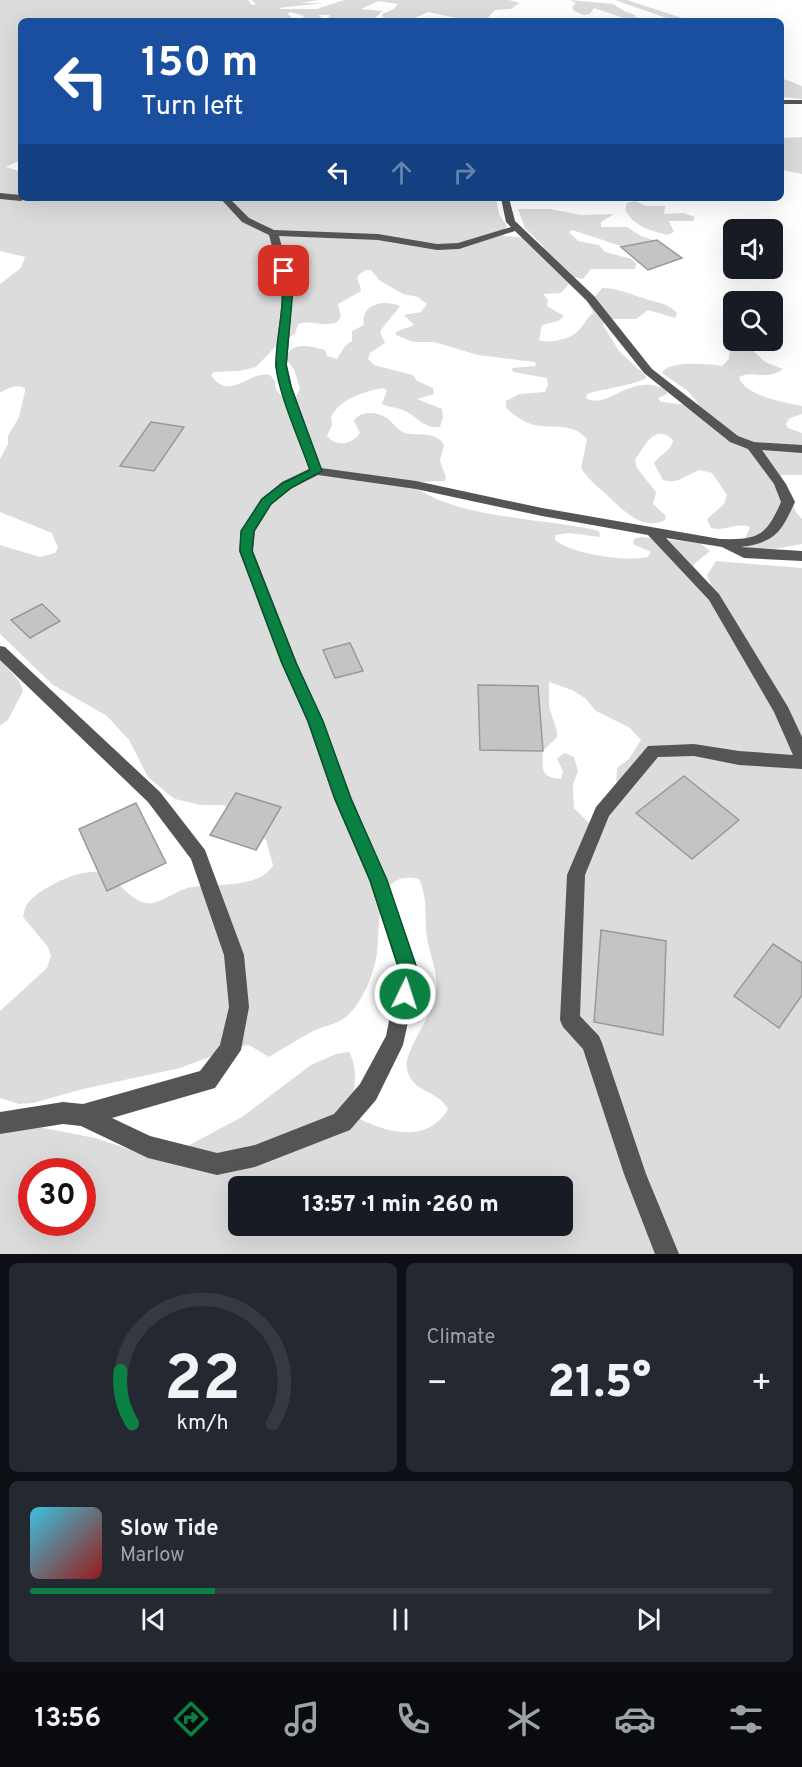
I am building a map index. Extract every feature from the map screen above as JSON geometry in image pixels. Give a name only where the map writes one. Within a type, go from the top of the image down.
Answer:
[{"type":"street","points":[[784,102],[802,102]]},
{"type":"street","points":[[0,196],[18,197]]},
{"type":"street","points":[[226,201],[251,226],[273,233],[378,237],[437,247],[459,246],[516,228]]},
{"type":"street","points":[[505,201],[506,212],[516,228],[590,298],[648,371],[734,439],[752,446],[802,449]]},
{"type":"street","points":[[273,233],[288,289],[281,365],[286,387],[316,471]]},
{"type":"street","points":[[83,1114],[148,1147],[217,1164],[255,1156],[342,1122],[368,1092],[396,1038],[409,972],[378,880],[343,799],[315,721],[289,663],[246,551],[248,531],[266,502],[287,485],[316,471],[416,485],[542,512],[720,543],[743,544],[775,530],[788,502],[780,484],[752,446]]},
{"type":"street","points":[[652,531],[714,597],[782,711],[802,756]]},
{"type":"street","points":[[720,543],[744,553],[802,556]]},
{"type":"street","points":[[0,651],[154,797],[199,855],[234,956],[239,1007],[230,1050],[207,1080],[83,1114],[63,1113],[0,1123]]},
{"type":"street","points":[[667,1254],[635,1174],[592,1043],[570,1020],[576,875],[602,812],[654,751],[694,750],[739,758],[802,762]]},
{"type":"shaded area","points":[[0,0],[248,0],[252,5],[256,4],[251,0],[318,0],[301,3],[323,3],[278,8],[281,9],[317,9],[344,0],[509,0],[520,3],[511,9],[495,10],[488,18],[456,18],[428,12],[415,18],[383,18],[382,14],[394,9],[398,4],[378,1],[361,9],[383,11],[375,18],[328,18],[330,15],[318,15],[321,16],[320,18],[303,18],[304,16],[291,12],[287,14],[293,18],[18,18],[18,161],[6,167],[18,171],[18,201],[497,201],[499,214],[507,226],[498,235],[525,238],[541,249],[544,247],[525,228],[518,209],[550,209],[581,215],[614,214],[601,222],[601,227],[627,227],[641,236],[656,241],[621,246],[572,230],[569,232],[578,241],[599,245],[605,252],[632,259],[636,264],[635,269],[591,269],[583,279],[569,276],[570,283],[561,293],[543,294],[548,300],[547,306],[564,316],[558,321],[542,325],[539,340],[559,340],[577,332],[593,313],[589,304],[602,288],[618,290],[661,303],[677,313],[675,318],[648,310],[636,319],[606,319],[603,325],[619,351],[647,377],[637,382],[587,394],[586,398],[594,401],[603,400],[631,388],[654,385],[666,390],[667,394],[658,398],[661,402],[697,406],[698,403],[688,391],[662,373],[672,366],[680,365],[722,366],[729,359],[729,351],[753,351],[765,362],[783,369],[771,375],[750,374],[739,377],[748,389],[756,393],[802,406],[802,414],[790,418],[786,424],[788,428],[802,433],[802,475],[782,475],[778,478],[802,519],[802,544],[769,550],[747,548],[743,544],[750,527],[711,528],[707,519],[724,504],[727,495],[712,473],[700,470],[678,480],[663,480],[654,463],[672,444],[673,440],[666,435],[655,435],[650,439],[635,460],[637,468],[656,492],[653,504],[666,516],[665,520],[657,523],[642,522],[629,514],[591,481],[581,468],[587,439],[581,433],[568,428],[531,424],[506,408],[506,401],[519,394],[545,392],[548,385],[547,378],[513,372],[512,368],[536,366],[535,362],[478,355],[434,342],[413,342],[396,335],[396,332],[414,325],[404,315],[421,312],[427,304],[418,297],[403,294],[379,280],[371,270],[366,270],[357,278],[361,291],[338,304],[341,316],[337,322],[298,324],[295,334],[279,343],[256,367],[239,371],[214,372],[211,375],[218,383],[232,386],[254,377],[270,375],[275,381],[278,393],[287,397],[296,396],[300,389],[294,369],[284,357],[288,352],[298,347],[308,346],[325,350],[327,356],[337,359],[345,346],[352,341],[352,331],[364,325],[364,318],[369,308],[381,303],[394,304],[400,306],[380,332],[385,343],[370,353],[368,359],[374,365],[413,375],[417,381],[433,388],[434,394],[417,399],[442,409],[443,417],[440,427],[430,426],[410,413],[382,404],[387,390],[383,388],[360,394],[335,410],[327,436],[331,440],[344,443],[353,440],[360,433],[354,421],[360,415],[369,413],[387,418],[405,433],[437,438],[444,445],[440,461],[446,477],[445,481],[419,482],[418,489],[436,499],[481,512],[599,531],[600,537],[569,533],[555,535],[555,540],[563,545],[586,553],[613,558],[647,557],[651,552],[633,544],[634,539],[641,537],[700,543],[710,551],[694,564],[693,568],[706,583],[711,585],[707,575],[716,561],[802,568],[802,1254],[0,1254],[0,1126],[13,1122],[95,1138],[147,1155],[178,1151],[242,1117],[311,1065],[336,1054],[349,1052],[355,1074],[351,1114],[389,1130],[416,1132],[439,1121],[448,1109],[438,1098],[414,1083],[407,1069],[409,1054],[435,997],[436,979],[427,938],[422,885],[419,879],[404,878],[394,882],[382,902],[373,971],[358,1003],[340,1021],[313,1031],[269,1057],[249,1045],[236,1047],[180,1068],[83,1089],[33,1103],[19,1104],[0,1098],[0,1011],[47,968],[51,956],[48,947],[23,917],[25,908],[38,894],[74,876],[97,872],[110,877],[134,898],[151,903],[192,887],[237,884],[258,878],[267,873],[273,865],[266,840],[233,808],[222,805],[201,805],[175,799],[168,794],[148,777],[129,740],[107,716],[53,685],[0,634],[0,545],[40,557],[55,553],[58,548],[52,533],[0,512],[0,459],[8,444],[8,436],[19,417],[25,388],[12,387],[0,393],[0,284],[21,268],[25,257],[0,251]],"holes":[[[549,682],[572,690],[585,698],[596,711],[630,728],[641,740],[629,759],[617,768],[616,791],[597,824],[588,822],[574,808],[573,785],[578,771],[574,757],[565,753],[557,758],[563,772],[561,779],[546,774],[543,763],[543,751],[557,737],[549,707]]]},
{"type":"shaded area","points":[[570,0],[613,4],[639,18],[623,18],[594,8],[590,14],[584,15],[574,11],[572,7],[576,3]]},
{"type":"shaded area","points":[[615,0],[627,0],[682,18],[666,18]]},
{"type":"shaded area","points":[[784,79],[802,86],[802,99],[784,97]]},
{"type":"shaded area","points":[[802,137],[802,174],[784,170],[784,138]]},
{"type":"shaded area","points":[[635,201],[646,206],[665,206],[664,214],[683,213],[695,217],[693,221],[669,221],[674,232],[667,235],[638,224],[629,216],[625,210],[627,203]]},
{"type":"shaded area","points":[[0,655],[23,691],[8,720],[0,726]]},
{"type":"building","points":[[657,240],[682,258],[648,270],[621,247]]},
{"type":"building","points":[[151,422],[184,427],[154,471],[120,466]]},
{"type":"building","points":[[42,604],[60,621],[30,638],[11,620]]},
{"type":"building","points":[[350,643],[363,671],[335,678],[323,650]]},
{"type":"building","points":[[478,685],[538,686],[543,751],[480,750]]},
{"type":"building","points":[[684,776],[739,820],[692,859],[636,813]]},
{"type":"building","points":[[236,793],[281,807],[256,850],[210,835]]},
{"type":"building","points":[[136,803],[166,863],[107,891],[79,829]]},
{"type":"building","points":[[601,930],[666,941],[663,1035],[594,1022]]},
{"type":"building","points":[[773,944],[802,963],[802,995],[779,1028],[734,996]]},
{"type":"route","points":[[284,271],[288,289],[281,365],[286,387],[316,471],[287,485],[266,502],[248,531],[246,551],[289,663],[315,721],[343,799],[378,880],[409,972],[405,994]]}]
